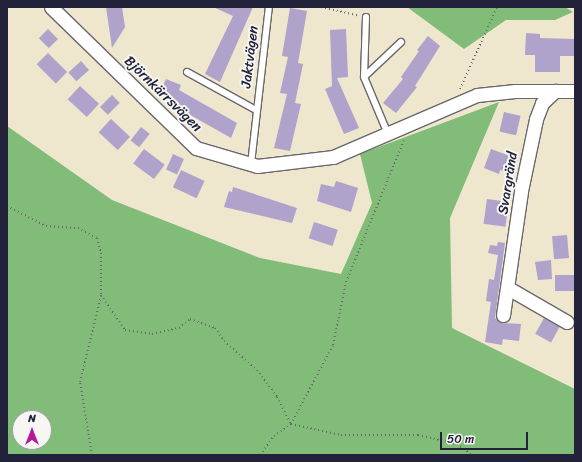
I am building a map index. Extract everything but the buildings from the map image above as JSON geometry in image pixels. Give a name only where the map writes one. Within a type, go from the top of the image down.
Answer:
[{"type":"street","name":"Björnkärrsvägen","points":[[50,7],[196,148],[257,166],[333,157],[388,135],[478,95],[515,91],[575,91]]},
{"type":"street","name":"Svargränd","points":[[502,315],[508,288],[521,191],[536,119],[542,103],[555,91]]},
{"type":"street","points":[[508,288],[567,322]]},
{"type":"lane","name":"Jaktvägen","points":[[251,164],[269,7]]},
{"type":"lane","points":[[366,17],[364,77],[388,135]]},
{"type":"lane","points":[[364,77],[401,42]]},
{"type":"lane","name":"Jaktvägen","points":[[187,72],[256,110]]},
{"type":"path","points":[[321,7],[366,17]]},
{"type":"path","points":[[454,105],[497,7]]},
{"type":"path","points":[[260,455],[274,436],[291,424],[333,345],[346,282],[410,125]]},
{"type":"path","points":[[7,206],[46,226],[78,228],[97,238],[101,253],[101,295],[80,382],[92,455]]},
{"type":"path","points":[[101,295],[125,330],[152,334],[179,328],[190,319],[215,328],[224,341],[257,370],[277,397],[291,424]]},
{"type":"path","points":[[291,424],[341,435],[418,435],[457,444],[472,455]]},
{"type":"green space","points":[[407,7],[565,7],[573,12],[555,20],[506,20],[464,49]]},
{"type":"green space","points":[[499,102],[450,218],[452,328],[575,389],[575,455],[7,455],[7,126],[112,200],[260,258],[341,274],[372,203],[360,154]]}]
